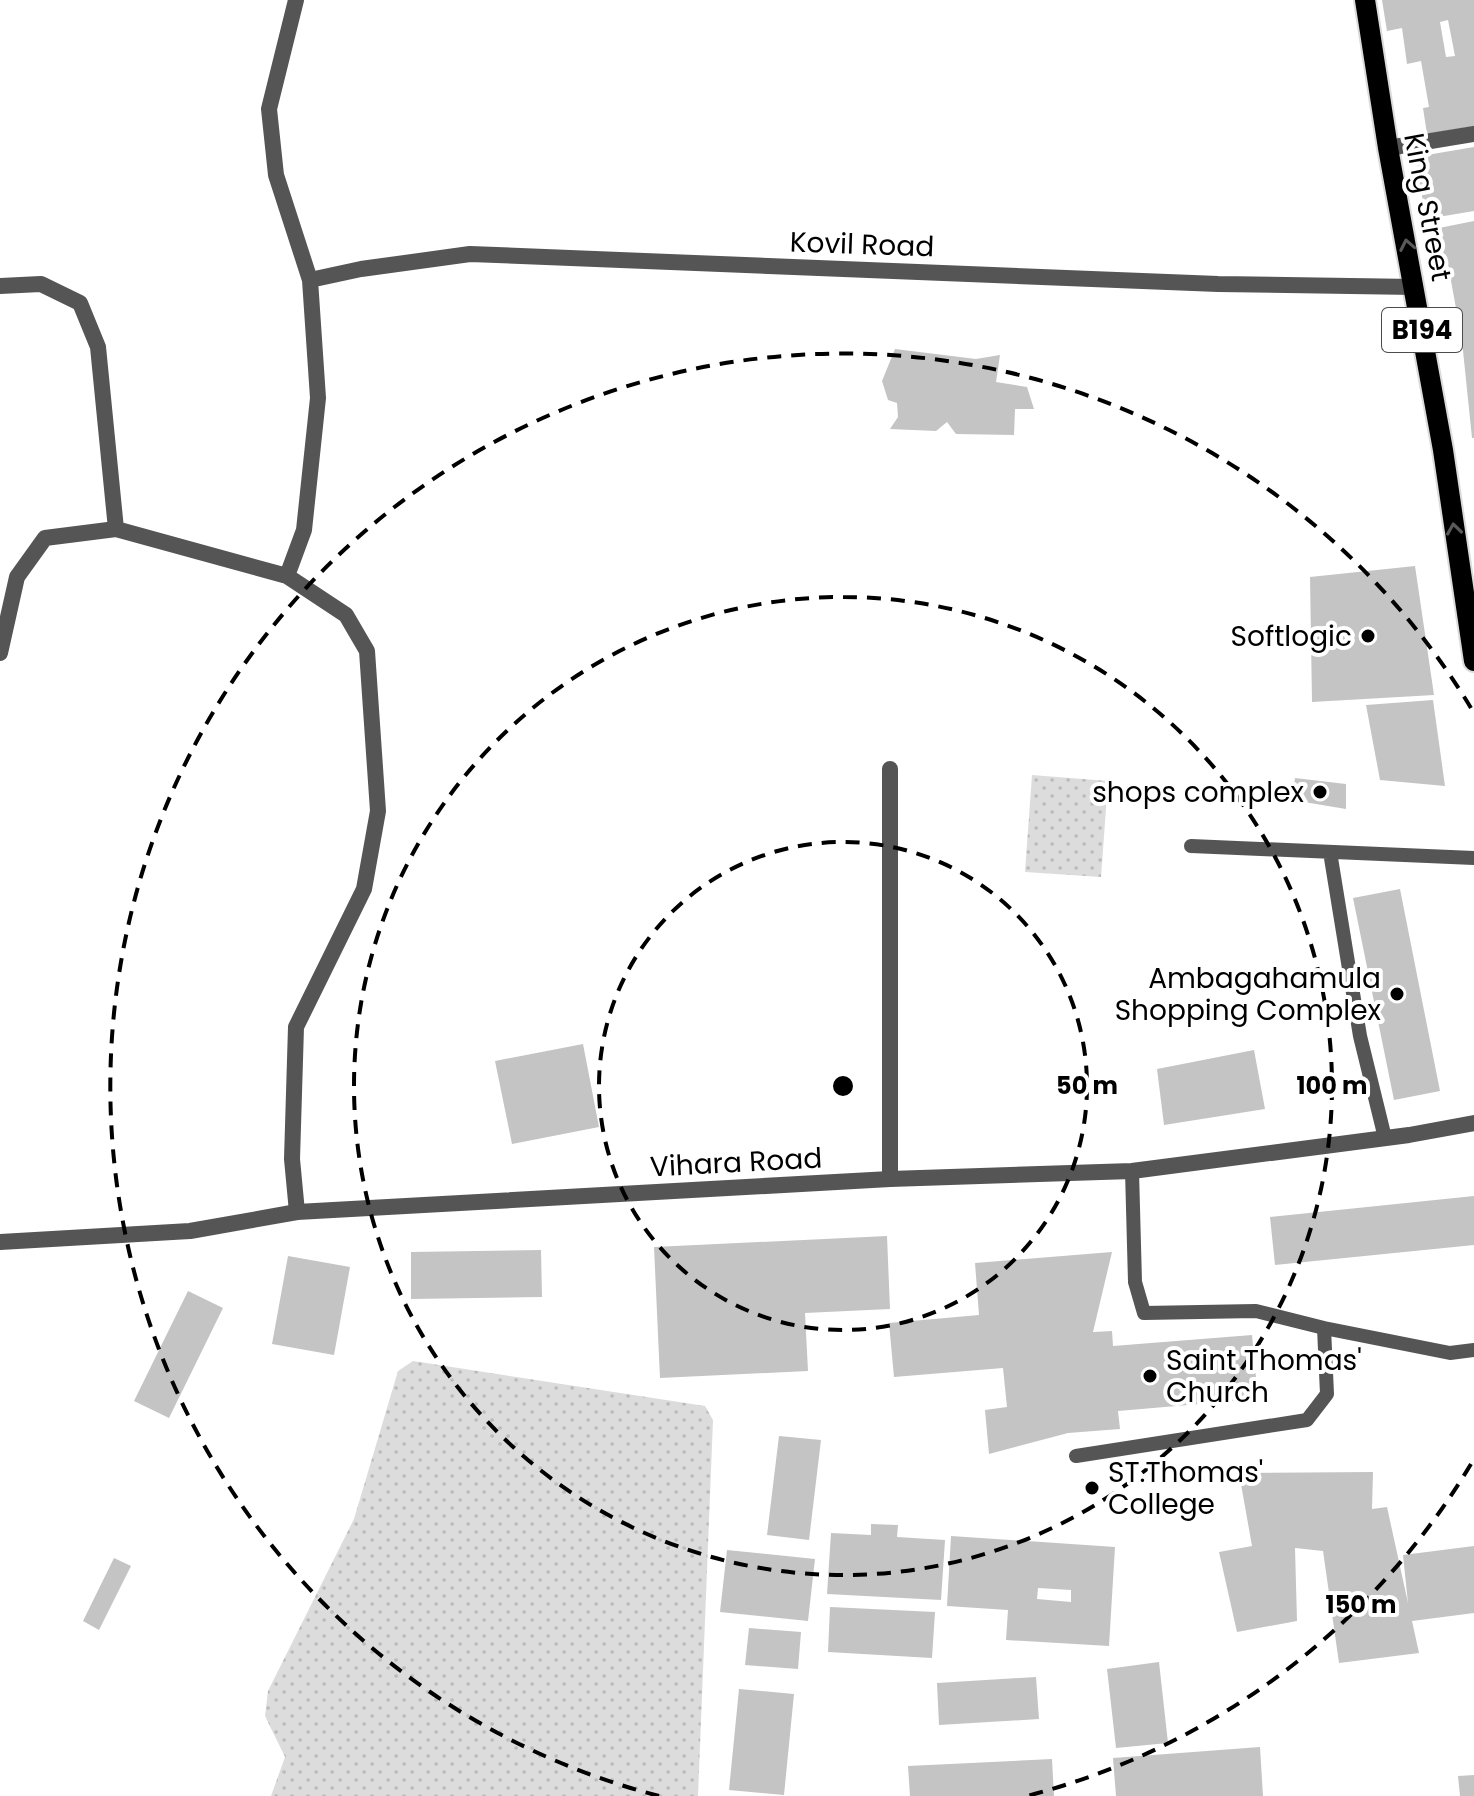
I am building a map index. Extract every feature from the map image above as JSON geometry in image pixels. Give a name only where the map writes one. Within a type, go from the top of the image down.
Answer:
[{"type":"main road","name":"King Street","points":[[1365,0],[1388,148],[1415,287],[1474,661]]},
{"type":"street","points":[[287,576],[304,530],[318,398],[310,280],[276,175],[269,109],[296,0]]},
{"type":"street","points":[[1388,148],[1474,134]]},
{"type":"street","name":"Kovil Road","points":[[310,280],[361,269],[470,254],[1203,284],[1415,287]]},
{"type":"street","points":[[0,286],[41,284],[80,303],[98,347],[116,529]]},
{"type":"street","points":[[0,653],[17,577],[45,538],[116,529],[287,576],[346,615],[367,651],[378,811],[364,889],[296,1027],[292,1159],[297,1212]]},
{"type":"street","points":[[890,769],[890,1179]]},
{"type":"street","name":"Vihara Road","points":[[0,1242],[190,1231],[297,1212],[890,1179],[1132,1171],[1385,1138],[1474,1123]]},
{"type":"lane","points":[[1191,846],[1474,858]]},
{"type":"lane","points":[[1330,852],[1360,1036],[1385,1138]]},
{"type":"lane","points":[[1132,1171],[1135,1282],[1144,1313],[1256,1311],[1450,1353],[1474,1350]]},
{"type":"lane","points":[[1076,1456],[1307,1420],[1327,1394],[1324,1328]]},
{"type":"shaded area","points":[[1032,775],[1108,781],[1101,877],[1025,872]]},
{"type":"shaded area","points":[[413,1361],[705,1406],[713,1420],[698,1796],[271,1796],[285,1757],[265,1716],[268,1691],[354,1519],[398,1371]]},
{"type":"building","points":[[1382,0],[1474,0],[1474,126],[1427,134],[1423,108],[1429,107],[1421,61],[1407,64],[1402,28],[1387,31]],"holes":[[[1448,20],[1455,56],[1446,57],[1440,22]]]},
{"type":"building","points":[[1474,147],[1474,211],[1426,219],[1415,157]]},
{"type":"building","points":[[1474,221],[1472,438],[1462,341],[1447,259],[1439,260],[1434,229]]},
{"type":"building","points":[[895,349],[976,359],[1000,355],[996,382],[1027,387],[1034,409],[1015,409],[1014,435],[956,434],[947,422],[936,431],[890,429],[898,417],[897,403],[888,400],[882,381]]},
{"type":"building","name":"Softlogic","points":[[1415,566],[1434,695],[1312,702],[1310,577]]},
{"type":"building","points":[[1433,700],[1445,786],[1380,780],[1366,705]]},
{"type":"building","name":"shops complex","points":[[1295,778],[1346,784],[1346,809],[1292,800]]},
{"type":"building","name":"Ambagahamula Shopping Complex","points":[[1400,889],[1440,1091],[1394,1100],[1353,898]]},
{"type":"building","points":[[583,1044],[599,1127],[512,1144],[495,1061]]},
{"type":"building","points":[[1254,1050],[1265,1109],[1164,1125],[1157,1069]]},
{"type":"building","points":[[1474,1196],[1474,1245],[1275,1265],[1270,1217]]},
{"type":"building","points":[[887,1236],[890,1309],[805,1313],[808,1371],[660,1378],[654,1247]]},
{"type":"building","points":[[541,1250],[542,1297],[411,1299],[411,1252]]},
{"type":"building","points":[[1112,1252],[1093,1332],[1112,1331],[1113,1346],[1252,1335],[1258,1399],[1118,1411],[1120,1429],[1068,1433],[989,1454],[985,1410],[1007,1407],[1003,1368],[894,1377],[889,1323],[979,1315],[975,1263]]},
{"type":"building","points":[[288,1256],[350,1267],[334,1355],[272,1344]]},
{"type":"building","points":[[188,1291],[223,1308],[169,1418],[134,1401]]},
{"type":"building","points":[[779,1436],[821,1440],[809,1540],[767,1535]]},
{"type":"building","points":[[1373,1472],[1372,1509],[1387,1507],[1408,1603],[1403,1555],[1474,1546],[1474,1613],[1412,1621],[1419,1653],[1339,1663],[1323,1551],[1295,1548],[1297,1621],[1237,1632],[1219,1552],[1252,1546],[1239,1473]]},
{"type":"building","points":[[871,1524],[898,1525],[897,1537],[945,1540],[941,1600],[827,1594],[831,1533],[871,1535]]},
{"type":"building","points":[[951,1536],[1115,1547],[1109,1646],[1006,1640],[1008,1610],[947,1606]],"holes":[[[1038,1588],[1071,1590],[1071,1602],[1037,1599]]]},
{"type":"building","points":[[727,1550],[815,1559],[808,1621],[720,1612]]},
{"type":"building","points":[[114,1558],[131,1566],[99,1630],[83,1621]]},
{"type":"building","points":[[830,1607],[935,1612],[932,1658],[828,1652]]},
{"type":"building","points":[[749,1628],[801,1632],[798,1669],[745,1665]]},
{"type":"building","points":[[1159,1662],[1168,1743],[1116,1748],[1107,1669]]},
{"type":"building","points":[[1036,1677],[1039,1719],[939,1725],[937,1683]]},
{"type":"building","points":[[739,1689],[794,1694],[784,1795],[729,1790]]},
{"type":"building","points":[[1260,1747],[1263,1796],[1116,1796],[1113,1758]]},
{"type":"building","points":[[1052,1759],[1054,1796],[910,1796],[908,1766]]},
{"type":"building","points":[[1474,1775],[1474,1796],[1460,1796],[1458,1776]]},
{"type":"place","name":"Softlogic","points":[[1368,636]]},
{"type":"place","name":"shops complex","points":[[1320,792]]},
{"type":"place","name":"Ambagahamula Shopping Complex","points":[[1397,994]]},
{"type":"place","name":"Saint Thomas' Church","points":[[1150,1376]]},
{"type":"place","name":"ST.Thomas' College","points":[[1092,1488]]}]
